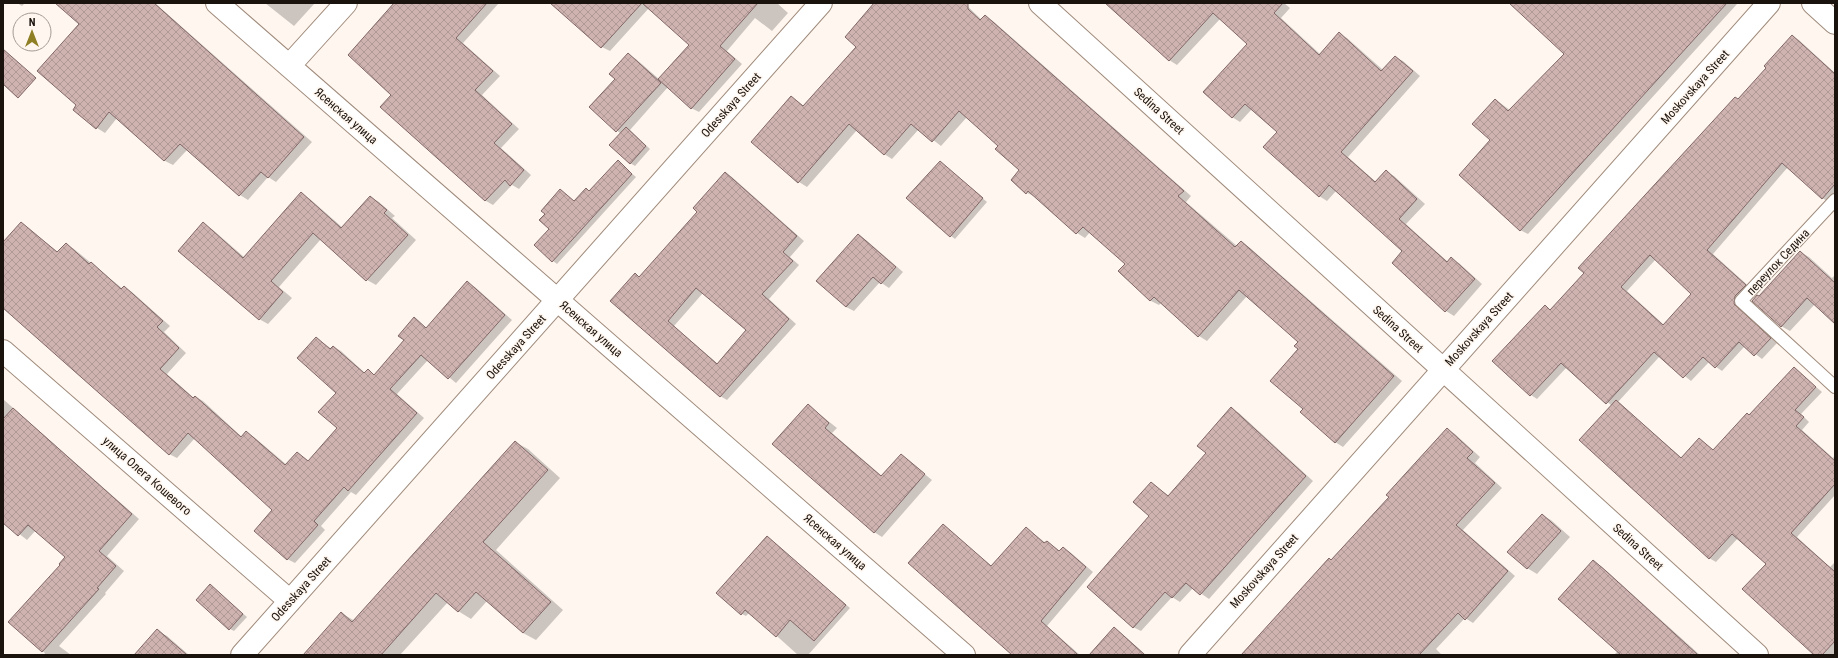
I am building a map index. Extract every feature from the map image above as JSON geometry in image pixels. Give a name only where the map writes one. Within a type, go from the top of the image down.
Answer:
[{"type":"street","name":"Ясенская улица","points":[[217,3],[964,655]]},
{"type":"street","points":[[289,66],[346,3]]},
{"type":"street","name":"Odesskaya Street","points":[[242,655],[821,3]]},
{"type":"street","name":"Sedina Street","points":[[1040,3],[1757,655]]},
{"type":"street","name":"Moskovskaya Street","points":[[1190,655],[1769,3]]},
{"type":"street","points":[[1813,3],[1835,23]]},
{"type":"street","name":"улица Олега Кошевого","points":[[3,351],[290,601]]},
{"type":"lane","name":"переулок Седина","points":[[1835,200],[1741,301],[1835,387]]},
{"type":"building","points":[[55,3],[154,3],[304,137],[268,178],[261,172],[239,196],[180,144],[164,161],[109,112],[96,129],[73,110],[76,105],[37,71],[79,24]]},
{"type":"building","points":[[394,3],[487,3],[456,38],[493,71],[475,90],[512,124],[494,143],[524,170],[510,186],[505,180],[485,201],[380,107],[391,95],[348,55]]},
{"type":"building","points":[[550,3],[642,3],[601,48]]},
{"type":"building","points":[[642,3],[758,3],[720,46],[735,59],[691,109],[658,79],[689,45]]},
{"type":"building","points":[[874,3],[968,3],[968,9],[980,20],[985,15],[1184,191],[1178,196],[1235,247],[1241,241],[1394,376],[1335,443],[1300,412],[1303,409],[1270,381],[1298,349],[1294,346],[1298,342],[1239,290],[1198,337],[1154,297],[1150,301],[1118,271],[1125,264],[1083,227],[1076,234],[1028,191],[1026,194],[1011,180],[1019,170],[995,149],[998,146],[959,111],[932,142],[911,124],[884,155],[849,124],[798,183],[751,142],[791,96],[803,106],[856,47],[845,37]]},
{"type":"building","points":[[1105,3],[1283,3],[1274,13],[1319,55],[1339,32],[1381,71],[1395,56],[1413,71],[1341,152],[1375,182],[1386,170],[1417,199],[1399,219],[1447,262],[1451,257],[1475,279],[1445,312],[1392,263],[1402,251],[1329,185],[1319,197],[1263,147],[1277,132],[1245,104],[1232,118],[1203,92],[1247,44],[1213,13],[1169,61]]},
{"type":"building","points":[[1509,3],[1727,3],[1520,231],[1459,175],[1490,140],[1472,124],[1495,99],[1508,111],[1564,54]]},
{"type":"building","points":[[1792,35],[1835,74],[1835,184],[1822,199],[1782,163],[1707,250],[1746,285],[1735,296],[1734,304],[1771,338],[1754,356],[1739,342],[1715,368],[1703,357],[1683,378],[1654,352],[1606,404],[1561,363],[1530,396],[1492,361],[1545,305],[1550,310],[1584,273],[1578,268],[1735,97],[1738,99],[1766,68],[1764,66]],"holes":[[[1650,255],[1691,294],[1663,325],[1621,287]]]},
{"type":"building","points":[[3,49],[36,78],[18,98],[3,84]]},
{"type":"building","points":[[628,53],[661,83],[616,132],[589,107],[615,79],[609,74]]},
{"type":"building","points":[[626,127],[646,146],[630,164],[609,145]]},
{"type":"building","points":[[618,160],[632,174],[552,262],[534,245],[549,229],[539,220],[545,214],[541,211],[560,189],[574,201],[586,188],[589,191]]},
{"type":"building","points":[[940,161],[983,198],[950,237],[906,198]]},
{"type":"building","points":[[725,172],[797,236],[783,252],[793,261],[762,294],[789,319],[720,397],[610,301],[635,273],[639,277],[697,212],[693,208]],"holes":[[[696,288],[746,330],[717,364],[668,321]]]},
{"type":"building","points":[[301,192],[341,228],[370,196],[387,210],[384,213],[408,235],[366,281],[313,233],[271,281],[283,292],[259,320],[178,251],[203,222],[243,258]]},
{"type":"building","points":[[21,222],[57,252],[66,243],[89,264],[91,262],[121,289],[124,286],[163,321],[157,327],[179,348],[160,369],[193,398],[195,396],[241,437],[246,431],[285,465],[297,452],[308,461],[337,428],[318,412],[336,393],[297,358],[316,337],[330,349],[333,346],[364,373],[368,369],[374,375],[404,340],[398,336],[414,317],[426,328],[467,281],[505,315],[448,379],[421,355],[390,389],[417,413],[348,491],[344,487],[314,521],[318,525],[287,560],[254,531],[272,510],[188,433],[169,455],[3,308],[3,242]]},
{"type":"building","points":[[858,234],[896,267],[881,284],[873,277],[846,307],[816,281]]},
{"type":"building","points":[[1800,251],[1835,283],[1835,324],[1807,298],[1781,327],[1752,301],[1757,295],[1759,296]]},
{"type":"building","points":[[1794,367],[1816,387],[1795,410],[1804,417],[1796,426],[1835,461],[1835,484],[1791,533],[1835,572],[1835,641],[1822,655],[1814,655],[1742,589],[1766,564],[1732,534],[1709,559],[1579,440],[1616,400],[1681,458],[1699,438],[1713,450],[1747,413],[1749,415]]},
{"type":"building","points":[[808,404],[829,423],[825,428],[881,476],[901,454],[925,474],[874,533],[772,444]]},
{"type":"building","points":[[1231,407],[1306,476],[1200,595],[1186,583],[1172,598],[1165,592],[1133,628],[1087,587],[1149,516],[1133,502],[1151,482],[1168,496],[1206,453],[1197,446]]},
{"type":"building","points":[[13,408],[132,514],[99,551],[116,566],[97,588],[99,589],[42,652],[8,622],[60,565],[59,564],[65,557],[28,525],[18,536],[3,523],[3,419]]},
{"type":"building","points":[[1447,428],[1473,452],[1467,458],[1495,483],[1456,525],[1508,571],[1465,620],[1458,613],[1419,655],[1241,655],[1329,558],[1331,560],[1389,497],[1386,495]]},
{"type":"building","points":[[515,441],[548,470],[483,542],[551,602],[523,633],[476,592],[458,612],[436,593],[381,655],[303,655],[341,612],[352,622]]},
{"type":"building","points":[[1542,514],[1561,531],[1527,569],[1507,552]]},
{"type":"building","points":[[943,524],[991,566],[1026,527],[1044,543],[1047,541],[1059,551],[1063,547],[1086,567],[1041,621],[1078,655],[1012,655],[908,563]]},
{"type":"building","points":[[767,536],[846,605],[814,641],[790,620],[776,637],[745,610],[741,615],[716,593]]},
{"type":"building","points":[[1593,560],[1698,655],[1621,655],[1558,599]]},
{"type":"building","points":[[210,584],[243,614],[229,630],[196,600]]},
{"type":"building","points":[[1114,627],[1145,655],[1089,655]]},
{"type":"building","points":[[157,629],[187,655],[134,655]]}]
